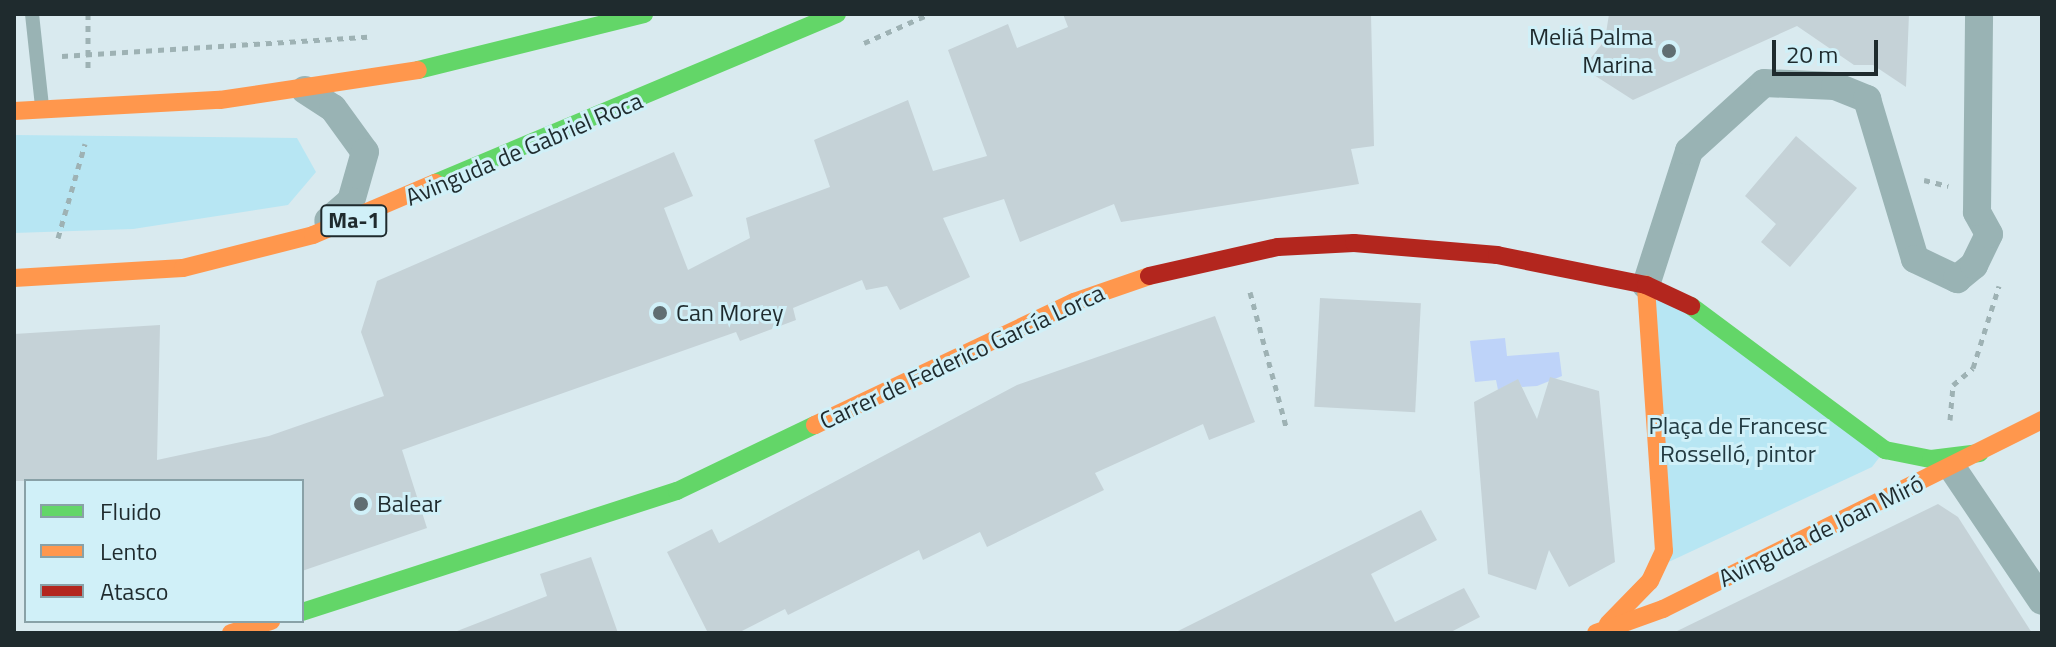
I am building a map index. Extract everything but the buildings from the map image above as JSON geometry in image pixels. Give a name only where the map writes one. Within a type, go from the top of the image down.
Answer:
[{"type":"main road","points":[[14,111],[305,90],[454,65],[644,14]]},
{"type":"main road","name":"Avinguda de Gabriel Roca","points":[[14,278],[170,270],[313,235],[837,14]]},
{"type":"main road","name":"Carrer de Federico García Lorca","points":[[304,611],[677,491],[1074,302],[1239,254],[1370,244],[1524,259],[1646,285]]},
{"type":"main road","points":[[1599,632],[1650,581],[1664,551],[1646,285],[1695,308],[1885,450],[1931,459],[1980,453]]},
{"type":"main road","name":"Avinguda de Joan Miró","points":[[1599,632],[1665,615],[1953,469],[2042,420]]},
{"type":"main road","points":[[231,633],[264,623]]},
{"type":"street","points":[[1646,285],[1689,151],[1764,83],[1835,86],[1867,99],[1915,259],[1957,279],[1974,265],[1989,234],[1977,212],[1979,14]]},
{"type":"street","points":[[305,90],[333,108],[365,152],[351,201],[313,235]]},
{"type":"street","points":[[1953,469],[2042,601]]},
{"type":"lane","points":[[32,14],[43,110]]},
{"type":"path","points":[[35,57],[380,37]]},
{"type":"path","points":[[1980,453],[1945,415],[1953,385],[1973,368],[2008,255],[1989,234]]},
{"type":"path","points":[[1239,254],[1286,426]]},
{"type":"green space","points":[[14,135],[297,138],[316,172],[288,205],[133,229],[14,233]]},
{"type":"green space","name":"Plaça de Francesc Rosselló, pintor","points":[[1646,285],[1885,450],[1872,467],[1660,566]]},
{"type":"shaded area","points":[[1505,338],[1507,356],[1559,352],[1562,376],[1537,386],[1522,387],[1517,380],[1498,390],[1496,380],[1475,382],[1470,341]]},
{"type":"traffic: fast","points":[[418,70],[644,14]]},
{"type":"traffic: fast","points":[[435,183],[837,14]]},
{"type":"traffic: fast","points":[[1691,306],[1885,450],[1931,459],[1980,453]]},
{"type":"traffic: fast","points":[[304,611],[677,491],[815,425]]},
{"type":"traffic: slow","points":[[14,111],[220,100],[418,70]]},
{"type":"traffic: slow","points":[[14,278],[183,268],[313,235],[435,183]]},
{"type":"traffic: slow","points":[[815,425],[1074,302],[1149,276]]},
{"type":"traffic: slow","points":[[1608,624],[1650,581],[1664,551],[1646,285]]},
{"type":"traffic: slow","points":[[1596,633],[1663,609],[2042,420]]},
{"type":"traffic: slow","points":[[231,633],[264,623]]},
{"type":"traffic: jam","points":[[1149,276],[1278,247],[1354,243],[1497,255],[1646,285],[1691,306]]},
{"type":"place","name":"Meliá Palma Marina","points":[[1669,51]]},
{"type":"place","name":"Can Morey","points":[[660,313]]},
{"type":"place","name":"Balear","points":[[361,504]]}]
